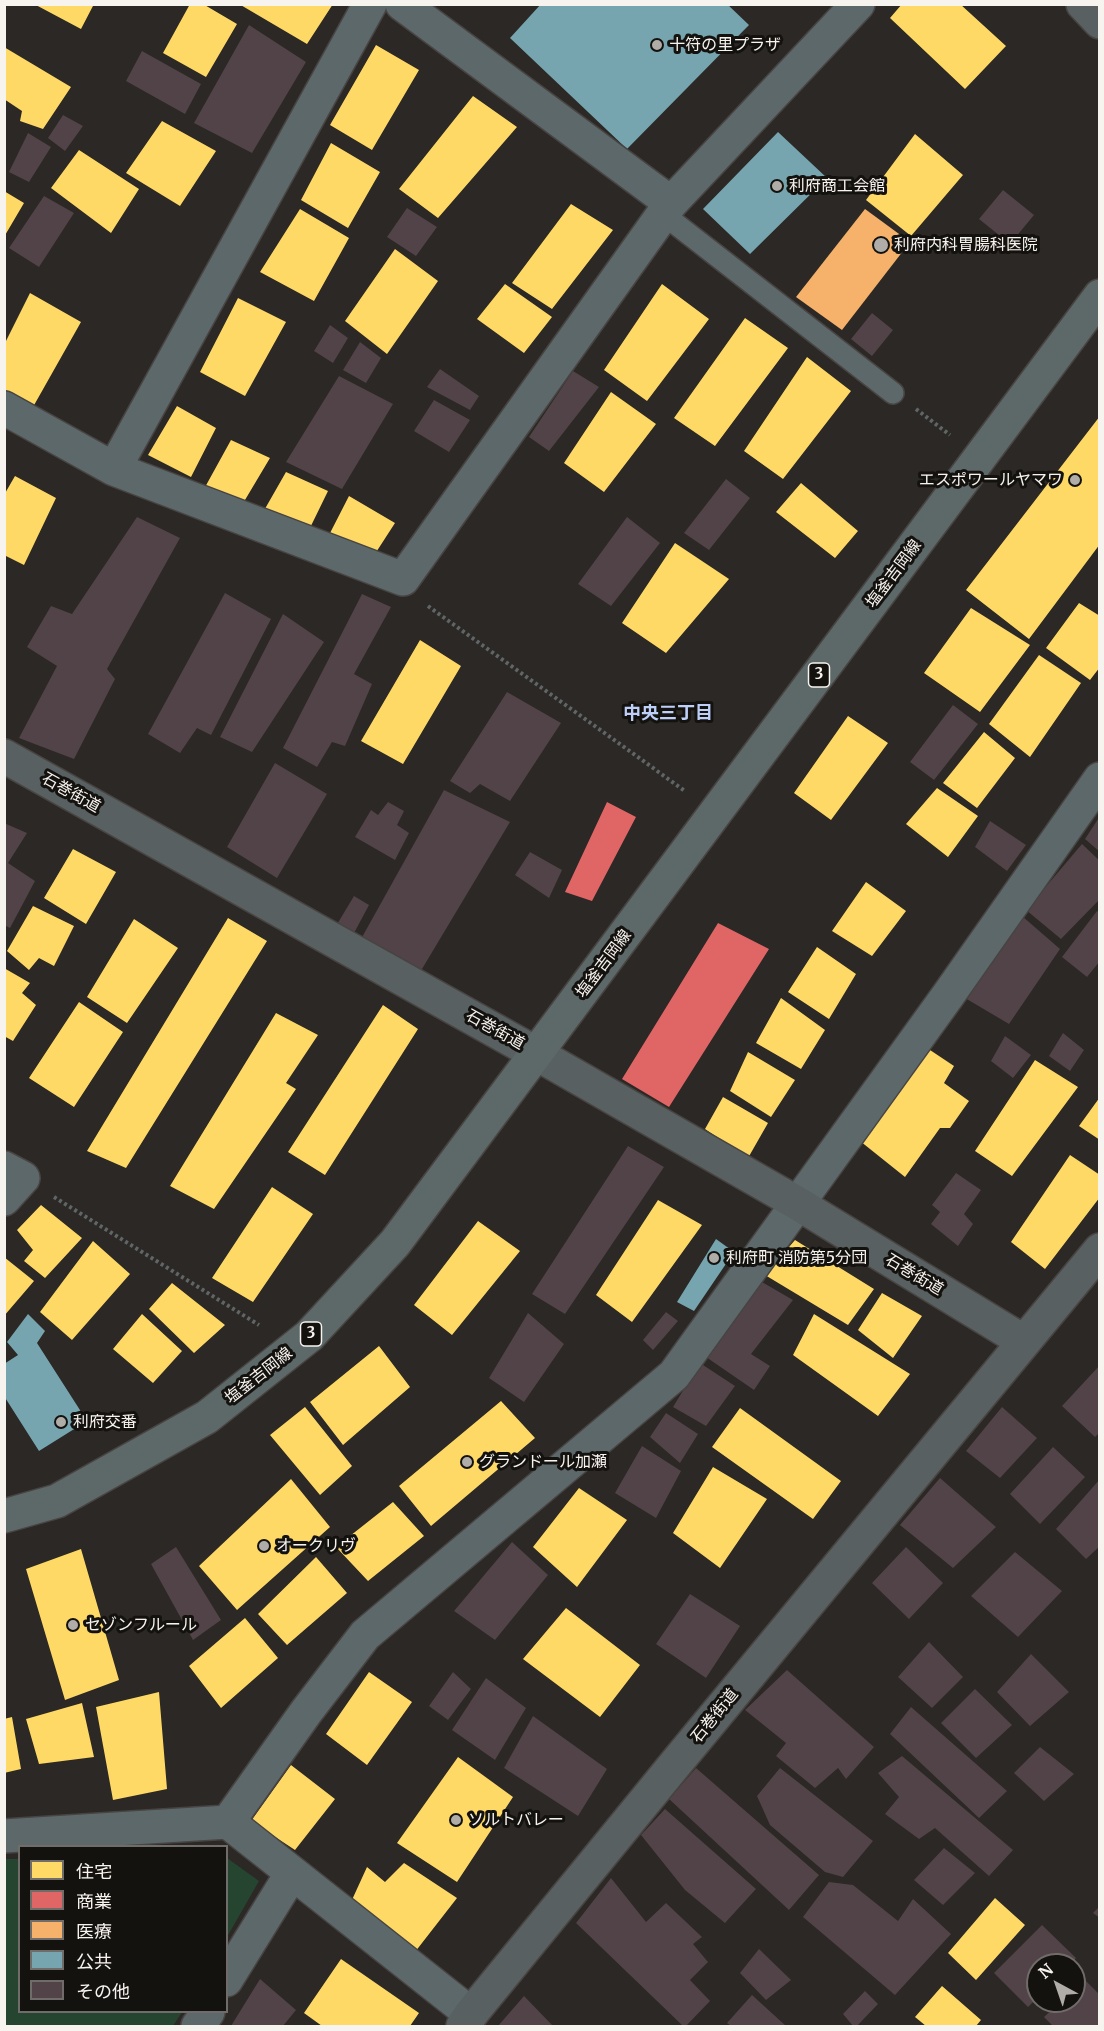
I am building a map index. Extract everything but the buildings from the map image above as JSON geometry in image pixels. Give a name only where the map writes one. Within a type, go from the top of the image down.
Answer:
[{"type":"main road","name":"塩釜吉岡線","points":[[4,1516],[57,1501],[207,1417],[309,1336],[395,1243],[1100,296]]},
{"type":"street","points":[[114,468],[370,4]]},
{"type":"street","points":[[402,4],[667,208]]},
{"type":"street","points":[[4,408],[114,468],[403,579],[667,208],[858,4]]},
{"type":"street","points":[[1083,4],[1100,22]]},
{"type":"street","name":"石巻街道","points":[[4,756],[537,1054],[797,1203],[1023,1341],[467,2020]]},
{"type":"street","points":[[228,1822],[306,1712],[365,1635],[674,1375],[949,994],[1100,779]]},
{"type":"street","points":[[1023,1341],[1100,1250]]},
{"type":"street","points":[[4,1836],[228,1822],[467,2020]]},
{"type":"street","points":[[228,1977],[292,1873]]},
{"type":"street","points":[[198,2026],[207,2013]]},
{"type":"lane","points":[[667,208],[894,393]]},
{"type":"path","points":[[894,393],[950,435]]},
{"type":"path","points":[[403,579],[419,600],[688,794]]},
{"type":"path","points":[[11,1182],[259,1325],[250,1332]]},
{"type":"green space","points":[[5,1859],[18,1859],[18,2013],[181,2013],[173,2026],[5,2026]]},
{"type":"green space","points":[[228,1859],[259,1881],[228,1935]]},
{"type":"place","name":"十符の里プラザ","points":[[657,45]]},
{"type":"place","name":"利府商工会館","points":[[777,186]]},
{"type":"place","name":"利府内科胃腸科医院","points":[[881,245]]},
{"type":"place","name":"エスポワールヤマワ","points":[[1075,480]]},
{"type":"place","name":"利府町 消防第5分団","points":[[714,1258]]},
{"type":"place","name":"利府交番","points":[[61,1422]]},
{"type":"place","name":"グランドール加瀬","points":[[467,1462]]},
{"type":"place","name":"オークリヴ","points":[[264,1546]]},
{"type":"place","name":"セゾンフルール","points":[[73,1625]]},
{"type":"place","name":"ソルトバレー","points":[[456,1820]]},
{"type":"district","name":"中央三丁目","points":[[668,714]]}]
